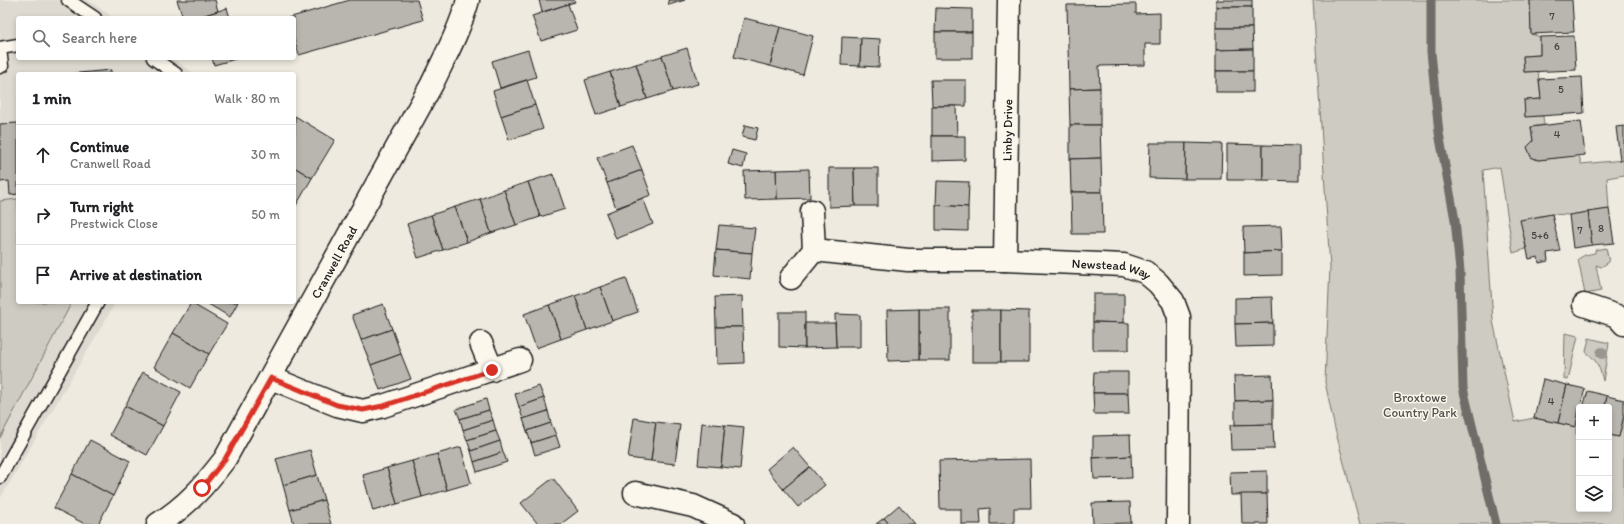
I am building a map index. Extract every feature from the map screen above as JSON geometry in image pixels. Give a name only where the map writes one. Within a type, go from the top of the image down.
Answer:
[{"type":"street","name":"Cranwell Road","points":[[158,524],[176,513],[202,488],[220,465],[271,378],[432,84],[448,52],[468,0]]},
{"type":"street","name":"Linby Drive","points":[[1005,260],[1009,0]]},
{"type":"street","points":[[791,278],[814,250],[812,211]]},
{"type":"street","name":"Newstead Way","points":[[814,250],[908,260],[1005,260],[1124,265],[1145,272],[1158,282],[1173,301],[1179,316],[1178,524]]},
{"type":"street","points":[[1584,305],[1622,315]]},
{"type":"street","points":[[481,343],[492,370]]},
{"type":"street","points":[[271,378],[337,405],[363,410],[383,406],[520,360]]},
{"type":"street","points":[[635,493],[693,506],[733,524]]},
{"type":"lane","points":[[68,0],[92,16]]},
{"type":"lane","points":[[0,66],[2,66],[0,48],[16,45]]},
{"type":"lane","points":[[156,60],[173,72]]},
{"type":"lane","points":[[0,477],[97,304]]},
{"type":"shaded area","points":[[0,0],[88,0],[111,16],[16,16],[16,60],[175,60],[192,72],[16,72],[16,304],[115,304],[0,499]]},
{"type":"green space","name":"Broxtowe Country Park","points":[[1313,0],[1530,0],[1531,34],[1540,37],[1540,55],[1523,56],[1524,72],[1538,71],[1541,99],[1525,100],[1525,116],[1543,116],[1544,125],[1531,127],[1533,141],[1531,157],[1538,160],[1579,155],[1581,164],[1624,160],[1624,175],[1607,178],[1609,209],[1569,215],[1552,214],[1521,220],[1526,249],[1513,253],[1500,167],[1483,170],[1493,321],[1515,422],[1534,418],[1576,427],[1576,512],[1612,512],[1612,436],[1619,437],[1624,415],[1624,524],[1360,524],[1335,429],[1325,382],[1330,267]]},
{"type":"green space","points":[[16,199],[16,304],[71,304],[0,438],[0,201]]},
{"type":"green space","points":[[1606,248],[1609,262],[1601,267],[1596,265],[1601,291],[1585,294],[1578,259],[1585,255],[1595,253],[1595,250]]},
{"type":"green space","points":[[1565,333],[1578,336],[1568,380],[1564,379]]},
{"type":"green space","points":[[1589,338],[1609,343],[1603,381],[1598,365],[1586,352]]},
{"type":"building","points":[[177,0],[215,0],[218,11],[202,16],[182,16]]},
{"type":"building","points":[[350,0],[417,0],[423,20],[299,55],[296,45],[295,16]]},
{"type":"building","points":[[539,0],[574,0],[575,2],[542,12]]},
{"type":"building","points":[[668,0],[685,0],[669,5]]},
{"type":"building","points":[[1216,0],[1252,0],[1252,7],[1216,7]]},
{"type":"building","points":[[1530,0],[1572,0],[1574,32],[1531,34]]},
{"type":"building","points":[[568,4],[577,30],[541,41],[532,16]]},
{"type":"building","points":[[1136,4],[1136,14],[1160,13],[1160,44],[1145,44],[1145,65],[1099,66],[1100,88],[1069,89],[1067,5]]},
{"type":"building","points":[[1216,7],[1252,7],[1252,28],[1216,28]]},
{"type":"building","points":[[227,8],[229,16],[202,16]]},
{"type":"building","points":[[936,8],[972,9],[972,32],[935,32]]},
{"type":"building","points":[[744,18],[780,27],[770,66],[734,57]]},
{"type":"building","points":[[780,27],[813,36],[803,75],[770,66]]},
{"type":"building","points":[[1216,28],[1252,28],[1253,49],[1216,50]]},
{"type":"building","points":[[935,32],[972,32],[972,58],[935,58]]},
{"type":"building","points":[[1574,36],[1576,70],[1524,72],[1523,56],[1540,55],[1540,37]]},
{"type":"building","points":[[842,37],[861,38],[860,66],[841,65]]},
{"type":"building","points":[[861,38],[880,39],[879,67],[860,66]]},
{"type":"building","points":[[687,48],[698,84],[673,91],[662,56]]},
{"type":"building","points":[[1253,49],[1253,71],[1216,71],[1216,50]]},
{"type":"building","points":[[528,50],[536,77],[500,88],[492,61]]},
{"type":"building","points":[[662,56],[673,91],[647,99],[636,64]]},
{"type":"building","points":[[213,60],[232,60],[214,65]]},
{"type":"building","points":[[636,64],[647,99],[621,107],[610,72]]},
{"type":"building","points":[[111,70],[111,72],[90,72]]},
{"type":"building","points":[[1216,71],[1253,71],[1253,92],[1216,92]]},
{"type":"building","points":[[610,72],[621,107],[596,115],[585,80]]},
{"type":"building","points":[[1582,77],[1584,113],[1525,117],[1524,100],[1541,99],[1539,79]]},
{"type":"building","points":[[527,80],[535,105],[501,116],[493,91]]},
{"type":"building","points":[[931,80],[966,80],[966,106],[932,106]]},
{"type":"building","points":[[1100,88],[1100,125],[1070,125],[1069,89]]},
{"type":"building","points":[[535,105],[543,129],[509,140],[501,116]]},
{"type":"building","points":[[932,106],[956,106],[957,136],[932,136]]},
{"type":"building","points":[[296,117],[335,140],[312,178],[296,168]]},
{"type":"building","points":[[1581,121],[1585,155],[1538,160],[1531,157],[1527,147],[1533,141],[1531,127]]},
{"type":"building","points":[[16,123],[16,194],[10,195],[9,181],[0,182],[0,124]]},
{"type":"building","points":[[745,125],[758,128],[755,140],[742,137]]},
{"type":"building","points":[[1070,125],[1100,125],[1101,158],[1070,159]]},
{"type":"building","points":[[1624,126],[1624,160],[1620,160],[1616,127]]},
{"type":"building","points":[[932,136],[965,136],[965,160],[932,161]]},
{"type":"building","points":[[1150,143],[1186,143],[1185,179],[1149,178]]},
{"type":"building","points":[[1186,143],[1222,144],[1221,179],[1185,179]]},
{"type":"building","points":[[1227,144],[1263,145],[1263,180],[1227,180]]},
{"type":"building","points":[[632,145],[642,170],[607,183],[597,158]]},
{"type":"building","points":[[1263,145],[1299,146],[1299,181],[1263,180]]},
{"type":"building","points":[[732,150],[746,154],[743,168],[728,164]]},
{"type":"building","points":[[1101,158],[1102,192],[1071,192],[1070,159]]},
{"type":"building","points":[[296,168],[312,178],[296,206]]},
{"type":"building","points":[[829,168],[854,168],[855,206],[829,207]]},
{"type":"building","points":[[854,168],[878,168],[878,206],[855,206]]},
{"type":"building","points":[[809,169],[810,198],[777,199],[776,170]]},
{"type":"building","points":[[642,170],[651,195],[616,208],[607,183]]},
{"type":"building","points":[[776,170],[777,199],[745,200],[744,171]]},
{"type":"building","points":[[553,174],[565,209],[540,217],[528,182]]},
{"type":"building","points":[[937,181],[969,182],[968,207],[936,205]]},
{"type":"building","points":[[528,182],[540,217],[516,225],[504,190]]},
{"type":"building","points":[[504,190],[516,225],[491,233],[480,199]]},
{"type":"building","points":[[1071,192],[1102,192],[1103,234],[1072,234]]},
{"type":"building","points":[[643,198],[653,224],[616,239],[606,213]]},
{"type":"building","points":[[480,199],[491,233],[467,242],[455,207]]},
{"type":"building","points":[[936,205],[968,207],[968,231],[936,230]]},
{"type":"building","points":[[455,207],[467,242],[443,250],[431,215]]},
{"type":"building","points":[[1609,209],[1614,243],[1592,245],[1588,212]]},
{"type":"building","points":[[1588,212],[1592,245],[1573,248],[1569,215]]},
{"type":"building","points":[[1552,214],[1560,251],[1547,253],[1548,261],[1539,263],[1538,257],[1529,259],[1520,220]]},
{"type":"building","points":[[431,215],[443,250],[418,258],[407,224]]},
{"type":"building","points":[[719,225],[755,228],[752,253],[716,250]]},
{"type":"building","points":[[1281,226],[1282,251],[1244,253],[1243,227]]},
{"type":"building","points":[[716,250],[752,253],[750,279],[714,275]]},
{"type":"building","points":[[1282,251],[1282,275],[1244,276],[1244,253]]},
{"type":"building","points":[[626,278],[638,312],[612,321],[600,287]]},
{"type":"building","points":[[600,287],[612,321],[587,330],[575,296]]},
{"type":"building","points":[[1093,294],[1124,294],[1124,323],[1093,322]]},
{"type":"building","points":[[575,296],[587,330],[561,339],[549,305]]},
{"type":"building","points":[[742,296],[743,327],[716,327],[715,297]]},
{"type":"building","points":[[1272,297],[1273,323],[1235,324],[1235,298]]},
{"type":"building","points":[[190,304],[227,324],[209,354],[173,333]]},
{"type":"building","points":[[208,304],[237,304],[230,317]]},
{"type":"building","points":[[383,304],[392,329],[361,340],[352,315]]},
{"type":"building","points":[[549,305],[561,339],[536,348],[524,314]]},
{"type":"building","points":[[919,309],[950,309],[950,360],[919,360]]},
{"type":"building","points":[[919,309],[919,360],[888,361],[887,310]]},
{"type":"building","points":[[972,310],[1001,310],[1001,362],[972,362]]},
{"type":"building","points":[[1001,310],[1029,311],[1029,362],[1001,362]]},
{"type":"building","points":[[779,312],[805,312],[805,348],[779,347]]},
{"type":"building","points":[[835,314],[860,315],[860,347],[836,347]]},
{"type":"building","points":[[1093,322],[1129,323],[1129,350],[1093,350]]},
{"type":"building","points":[[805,323],[835,323],[836,347],[805,348]]},
{"type":"building","points":[[1273,323],[1273,346],[1236,347],[1235,324]]},
{"type":"building","points":[[716,327],[743,327],[744,363],[717,364]]},
{"type":"building","points":[[392,329],[401,354],[371,365],[361,340]]},
{"type":"building","points":[[173,333],[209,354],[190,388],[154,367]]},
{"type":"building","points":[[401,354],[411,379],[380,390],[371,365]]},
{"type":"building","points":[[143,372],[181,392],[163,426],[125,406]]},
{"type":"building","points":[[1094,372],[1128,372],[1128,393],[1093,393]]},
{"type":"building","points":[[1272,375],[1273,400],[1235,401],[1234,376]]},
{"type":"building","points":[[1543,379],[1567,385],[1558,423],[1534,418]]},
{"type":"building","points":[[1567,385],[1585,389],[1581,404],[1576,404],[1576,427],[1558,423]]},
{"type":"building","points":[[539,386],[544,398],[519,407],[515,394]]},
{"type":"building","points":[[1588,391],[1607,396],[1606,404],[1584,404]]},
{"type":"building","points":[[1093,393],[1128,393],[1129,414],[1094,414]]},
{"type":"building","points":[[1607,396],[1624,400],[1624,415],[1619,437],[1612,436],[1612,404],[1606,404]]},
{"type":"building","points":[[544,398],[548,411],[523,419],[519,407]]},
{"type":"building","points":[[486,399],[489,410],[460,419],[456,409]]},
{"type":"building","points":[[1273,400],[1273,424],[1235,425],[1235,401]]},
{"type":"building","points":[[125,406],[163,426],[147,455],[110,435]]},
{"type":"building","points":[[489,410],[493,420],[463,430],[460,419]]},
{"type":"building","points":[[548,411],[551,423],[527,431],[523,419]]},
{"type":"building","points":[[634,418],[656,422],[651,461],[628,458]]},
{"type":"building","points":[[493,420],[496,431],[467,440],[463,430]]},
{"type":"building","points":[[656,422],[680,425],[675,464],[651,461]]},
{"type":"building","points":[[551,423],[556,435],[531,443],[527,431]]},
{"type":"building","points":[[702,423],[725,425],[721,467],[698,465]]},
{"type":"building","points":[[1273,424],[1274,449],[1231,450],[1230,425]]},
{"type":"building","points":[[725,425],[744,427],[740,469],[721,467]]},
{"type":"building","points":[[496,431],[500,441],[471,451],[467,440]]},
{"type":"building","points":[[556,435],[560,447],[535,455],[531,443]]},
{"type":"building","points":[[1130,435],[1131,456],[1093,458],[1093,436]]},
{"type":"building","points":[[90,440],[130,461],[113,496],[72,474]]},
{"type":"building","points":[[500,441],[503,452],[474,462],[471,451]]},
{"type":"building","points":[[461,447],[471,483],[447,490],[437,454]]},
{"type":"building","points":[[793,447],[810,467],[783,489],[767,469]]},
{"type":"building","points":[[310,450],[317,475],[283,485],[276,459]]},
{"type":"building","points":[[503,452],[507,462],[477,472],[474,462]]},
{"type":"building","points":[[437,454],[447,490],[422,497],[412,461]]},
{"type":"building","points":[[1131,456],[1132,478],[1094,479],[1093,458]]},
{"type":"building","points":[[1030,459],[1031,508],[1014,508],[1014,524],[990,524],[990,508],[980,509],[981,524],[961,524],[961,509],[940,509],[939,461]]},
{"type":"building","points":[[412,461],[422,497],[397,504],[387,468]]},
{"type":"building","points":[[810,467],[825,485],[798,507],[783,489]]},
{"type":"building","points":[[387,468],[397,504],[373,511],[363,475]]},
{"type":"building","points":[[1267,471],[1267,494],[1231,495],[1230,472]]},
{"type":"building","points":[[72,474],[113,496],[98,524],[85,524],[54,508]]},
{"type":"building","points":[[317,475],[324,500],[290,510],[283,485]]},
{"type":"building","points":[[553,478],[578,511],[561,524],[538,524],[521,503]]},
{"type":"building","points":[[1241,494],[1267,494],[1268,524],[1242,524]]},
{"type":"building","points":[[324,500],[331,524],[294,524],[290,510]]},
{"type":"building","points":[[1130,502],[1131,523],[1093,524],[1092,503]]},
{"type":"building","points":[[899,505],[915,524],[889,524],[884,518]]},
{"type":"building","points":[[884,518],[889,524],[876,524]]},
{"type":"waterway","points":[[1431,0],[1431,52],[1439,133],[1455,220],[1460,271],[1463,388],[1496,524]]},
{"type":"route","points":[[202,488],[225,459],[271,378],[337,405],[363,410],[383,406],[492,370]]}]
